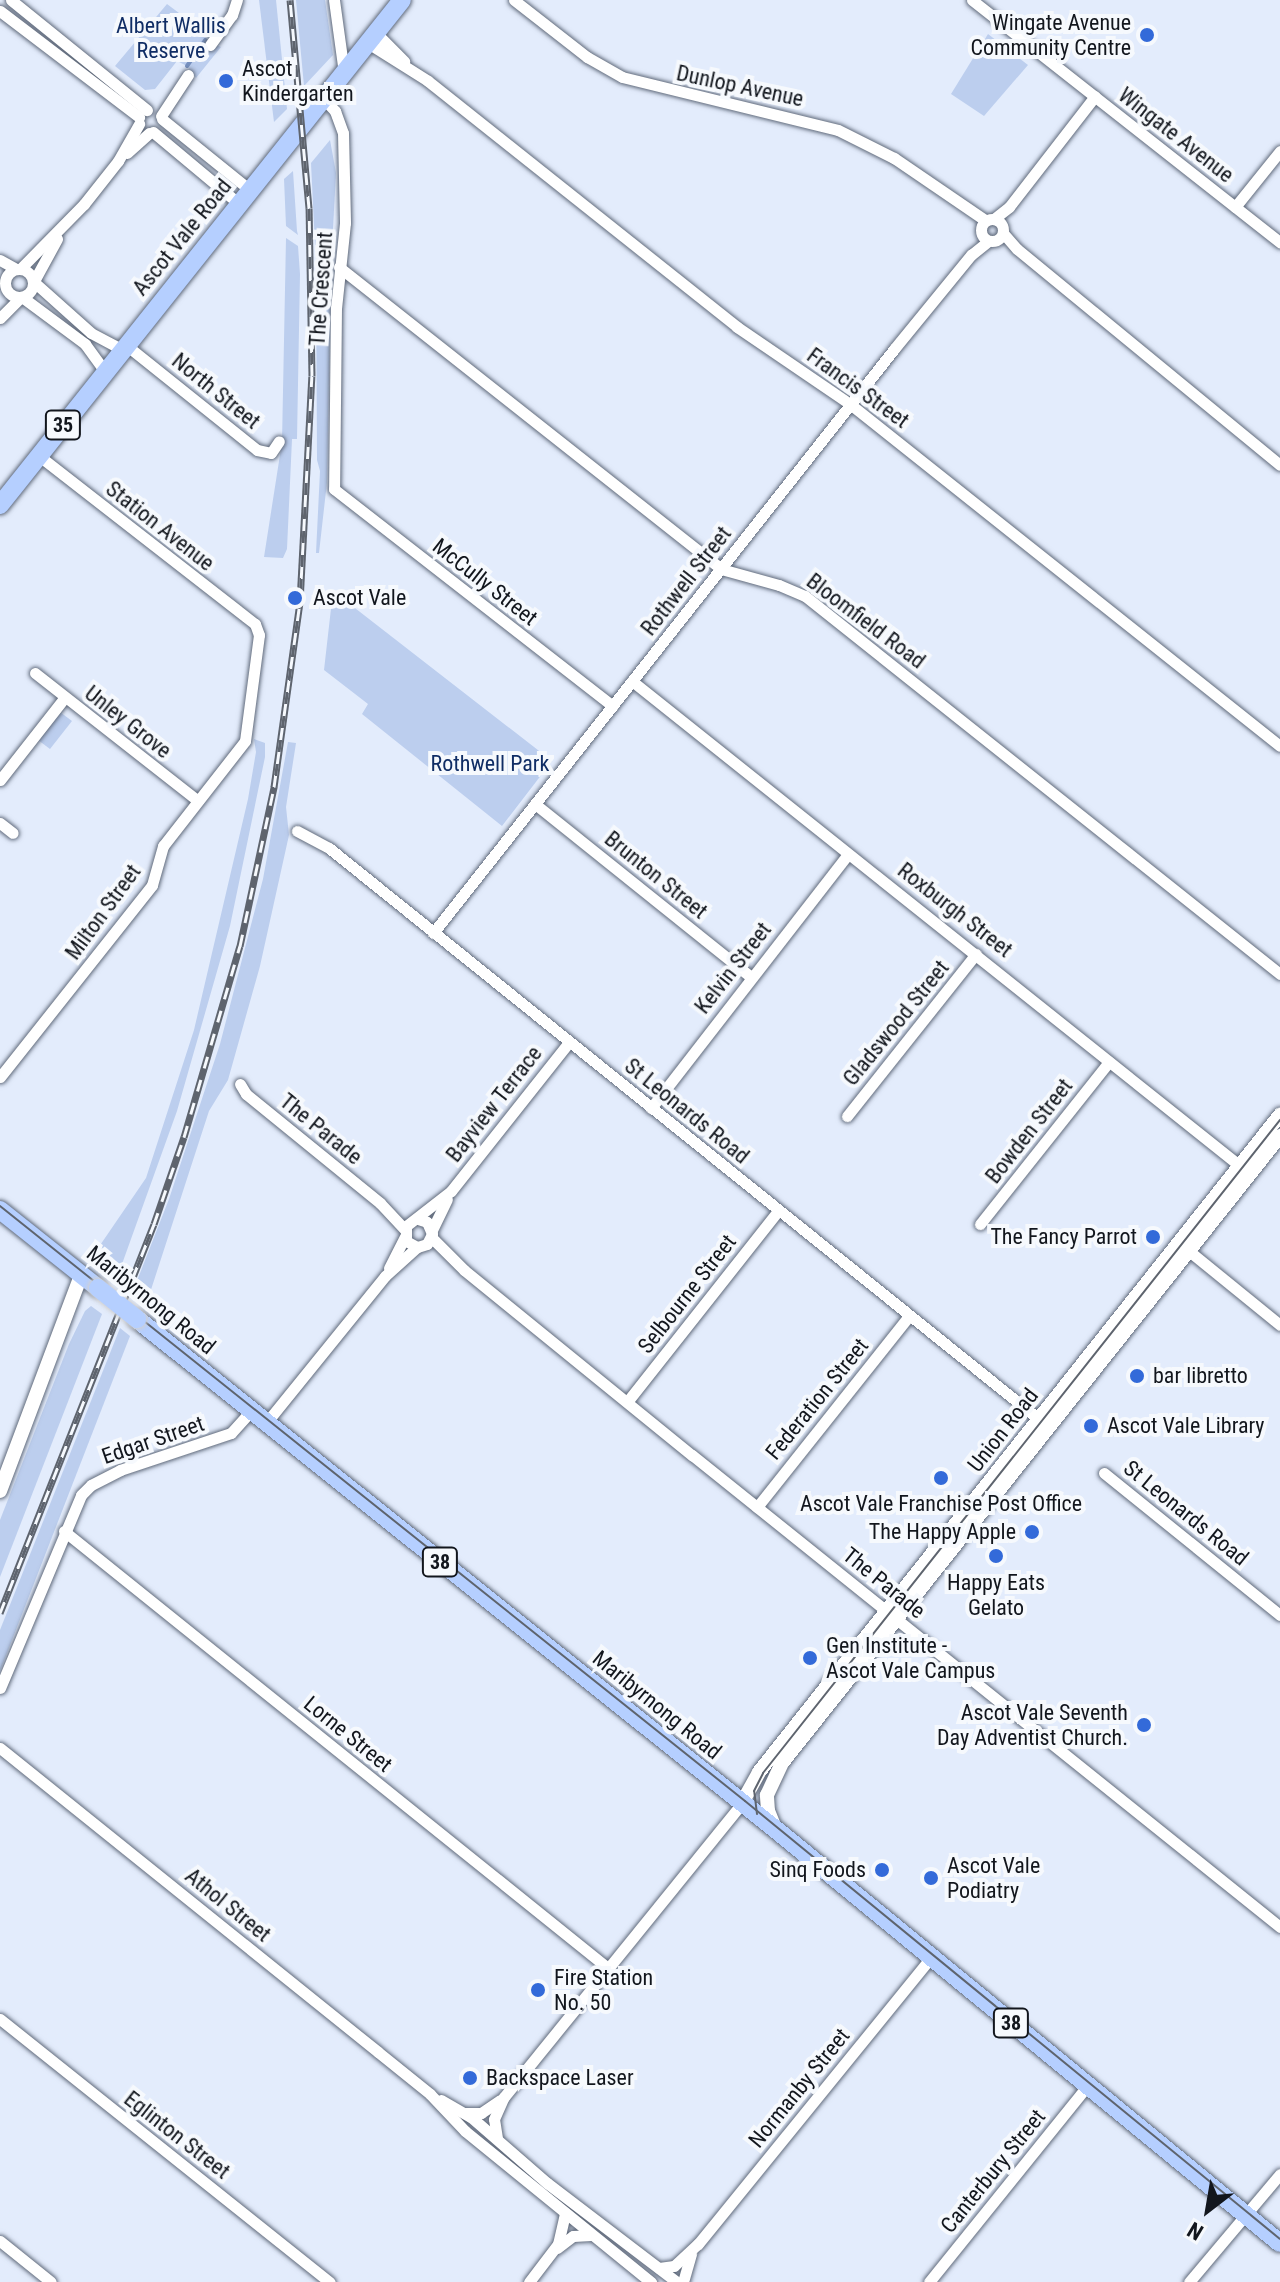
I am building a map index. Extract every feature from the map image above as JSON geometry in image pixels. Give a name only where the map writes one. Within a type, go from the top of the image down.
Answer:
[{"type":"main road","name":"Ascot Vale Road","points":[[0,505],[402,0]]},
{"type":"main road","name":"Maribyrnong Road","points":[[0,1210],[725,1789],[747,1799],[762,1819],[1280,2243]]},
{"type":"street","points":[[11,0],[245,197]]},
{"type":"street","points":[[210,45],[232,15],[237,0]]},
{"type":"street","points":[[334,0],[344,73]]},
{"type":"street","name":"Dunlop Avenue","points":[[514,0],[587,57],[622,77],[838,130],[894,158],[1017,249],[1280,465]]},
{"type":"street","name":"Wingate Avenue","points":[[972,0],[1280,242]]},
{"type":"street","points":[[0,11],[68,67],[150,116],[159,129],[151,132],[118,161]]},
{"type":"street","name":"Francis Street","points":[[372,38],[737,327],[850,404],[1280,746]]},
{"type":"street","points":[[105,372],[85,344],[8,292],[3,282],[63,229],[150,116],[188,75]]},
{"type":"street","name":"Rothwell Street","points":[[433,933],[1095,96]]},
{"type":"street","name":"The Crescent","points":[[323,98],[335,111],[343,133],[345,223],[339,267],[334,489]]},
{"type":"street","points":[[150,116],[151,132]]},
{"type":"street","points":[[151,132],[245,197]]},
{"type":"street","points":[[1235,207],[1280,151]]},
{"type":"street","points":[[0,318],[32,291],[63,229]]},
{"type":"street","points":[[0,260],[29,272],[34,282]]},
{"type":"street","name":"Bloomfield Road","points":[[339,267],[721,569],[779,585],[805,596],[1280,974]]},
{"type":"street","name":"North Street","points":[[34,282],[91,333],[124,348],[257,450],[271,453],[279,441]]},
{"type":"street","name":"Station Avenue","points":[[39,456],[257,628]]},
{"type":"street","name":"McCully Street","points":[[334,489],[613,706]]},
{"type":"street","name":"Milton Street","points":[[0,1077],[152,885],[163,846],[245,741],[249,730],[259,640],[257,628]]},
{"type":"street","name":"Unley Grove","points":[[35,673],[198,801]]},
{"type":"street","name":"Roxburgh Street","points":[[632,681],[1245,1170]]},
{"type":"street","points":[[0,780],[65,697]]},
{"type":"street","name":"Brunton Street","points":[[535,804],[751,977]]},
{"type":"street","points":[[0,823],[13,833]]},
{"type":"street","name":"St Leonards Road","points":[[297,831],[329,848],[1044,1424]]},
{"type":"street","name":"Kelvin Street","points":[[651,1108],[848,854]]},
{"type":"street","name":"Gladswood Street","points":[[847,1116],[976,954]]},
{"type":"street","name":"Bayview Terrace","points":[[385,1276],[410,1227],[451,1191],[569,1042]]},
{"type":"street","name":"Bowden Street","points":[[980,1224],[1109,1062]]},
{"type":"street","name":"The Parade","points":[[240,1084],[246,1094],[410,1227]]},
{"type":"street","name":"Union Road","points":[[725,1789],[745,1788],[892,1615],[1245,1170],[1280,1115]]},
{"type":"street","name":"Union Road","points":[[1245,1170],[1280,1136]]},
{"type":"street","name":"Bayview Terrace","points":[[266,1423],[385,1276],[426,1240],[451,1191]]},
{"type":"street","name":"Selbourne Street","points":[[627,1402],[778,1211]]},
{"type":"street","points":[[410,1227],[427,1222],[426,1240]]},
{"type":"street","points":[[410,1227],[426,1240]]},
{"type":"street","name":"The Parade","points":[[426,1240],[1280,1927]]},
{"type":"street","points":[[1184,1247],[1280,1325]]},
{"type":"street","points":[[0,1491],[3,1472],[81,1275]]},
{"type":"street","name":"Federation Street","points":[[757,1507],[909,1316]]},
{"type":"street","name":"Edgar Street","points":[[0,1688],[72,1509],[91,1485],[120,1470],[221,1437],[237,1427],[251,1411]]},
{"type":"street","name":"St Leonards Road","points":[[1104,1473],[1280,1615]]},
{"type":"street","name":"Lorne Street","points":[[64,1531],[608,1968]]},
{"type":"street","name":"Union Road","points":[[483,2146],[493,2131],[499,2104],[511,2088],[747,1799],[782,1763],[892,1615]]},
{"type":"street","name":"Athol Street","points":[[0,1748],[430,2094],[483,2146],[541,2189],[567,2218],[596,2237],[651,2282]]},
{"type":"street","name":"Union Road","points":[[780,1833],[769,1817],[767,1795],[782,1763]]},
{"type":"street","name":"Union Road","points":[[747,1799],[757,1775]]},
{"type":"street","name":"Normanby Street","points":[[680,2282],[698,2244],[931,1957]]},
{"type":"street","name":"Eglinton Street","points":[[0,2019],[330,2282]]},
{"type":"street","name":"Canterbury Street","points":[[929,2282],[1087,2086]]},
{"type":"street","name":"Union Road","points":[[469,2134],[478,2116],[511,2088]]},
{"type":"street","name":"Athol Street","points":[[430,2094],[463,2112],[478,2116],[509,2153],[663,2273],[680,2282]]},
{"type":"street","points":[[1189,2282],[1280,2174]]},
{"type":"street","points":[[554,2251],[567,2218],[592,2217]]},
{"type":"street","points":[[529,2282],[554,2251],[573,2236],[583,2234],[596,2237]]},
{"type":"street","points":[[0,2241],[51,2282]]},
{"type":"street","name":"Normanby Street","points":[[663,2273],[698,2244]]},
{"type":"street","points":[[27,2282],[36,2270]]},
{"type":"green space","points":[[259,0],[276,0],[287,109],[274,122]]},
{"type":"green space","points":[[296,0],[325,0],[333,55],[304,86]]},
{"type":"green space","name":"Albert Wallis Reserve","points":[[167,4],[199,28],[206,40],[221,47],[196,78],[187,66],[177,61],[155,89],[145,90],[115,66]]},
{"type":"green space","points":[[988,34],[1028,65],[984,116],[951,94]]},
{"type":"green space","points":[[330,140],[336,173],[332,247],[315,245],[311,163]]},
{"type":"green space","points":[[293,171],[298,235],[286,226],[284,179]]},
{"type":"green space","points":[[286,238],[298,246],[300,274],[297,439],[292,439],[287,549],[283,558],[264,557],[282,442]]},
{"type":"green space","points":[[316,258],[331,268],[327,482],[319,553],[316,553],[320,471],[317,460]]},
{"type":"green space","name":"Rothwell Park","points":[[333,591],[552,761],[502,826],[362,714],[368,704],[324,670]]},
{"type":"green space","points":[[60,712],[72,721],[50,749],[38,740]]},
{"type":"green space","points":[[254,739],[265,743],[265,757],[230,926],[177,1111],[117,1278],[92,1257],[146,1178],[194,1030],[248,799],[256,752]]},
{"type":"green space","points":[[288,742],[296,743],[286,807],[289,835],[260,966],[228,1080],[209,1111],[147,1302],[133,1291],[169,1199],[220,1044],[263,879]]},
{"type":"green space","points":[[91,1306],[102,1314],[0,1577],[0,1520],[69,1344],[85,1311]]},
{"type":"green space","points":[[120,1328],[130,1336],[0,1671],[0,1630]]},
{"type":"waterway","points":[[187,66],[205,40]]},
{"type":"tram line","points":[[757,1814],[754,1791],[763,1773],[1280,1120]]},
{"type":"tram line","points":[[0,1206],[745,1801],[1280,2239]]},
{"type":"railway","points":[[0,1613],[154,1224],[184,1137],[240,946],[274,787],[300,602],[312,376],[309,208],[290,0]]},
{"type":"place","name":"Wingate Avenue Community Centre","points":[[1147,35]]},
{"type":"place","name":"Ascot Kindergarten","points":[[226,81]]},
{"type":"place","name":"Ascot Vale","points":[[295,598]]},
{"type":"place","name":"The Fancy Parrot","points":[[1153,1237]]},
{"type":"place","name":"bar libretto","points":[[1137,1376]]},
{"type":"place","name":"Ascot Vale Library","points":[[1091,1426]]},
{"type":"place","name":"Ascot Vale Franchise Post Office","points":[[941,1478]]},
{"type":"place","name":"The Happy Apple","points":[[1032,1532]]},
{"type":"place","name":"Happy Eats Gelato","points":[[996,1556]]},
{"type":"place","name":"Gen Institute - Ascot Vale Campus","points":[[810,1658]]},
{"type":"place","name":"Ascot Vale Seventh Day Adventist Church.","points":[[1144,1725]]},
{"type":"place","name":"Sinq Foods","points":[[882,1870]]},
{"type":"place","name":"Ascot Vale Podiatry","points":[[931,1878]]},
{"type":"place","name":"Fire Station No. 50","points":[[538,1990]]},
{"type":"place","name":"Backspace Laser","points":[[470,2078]]}]
